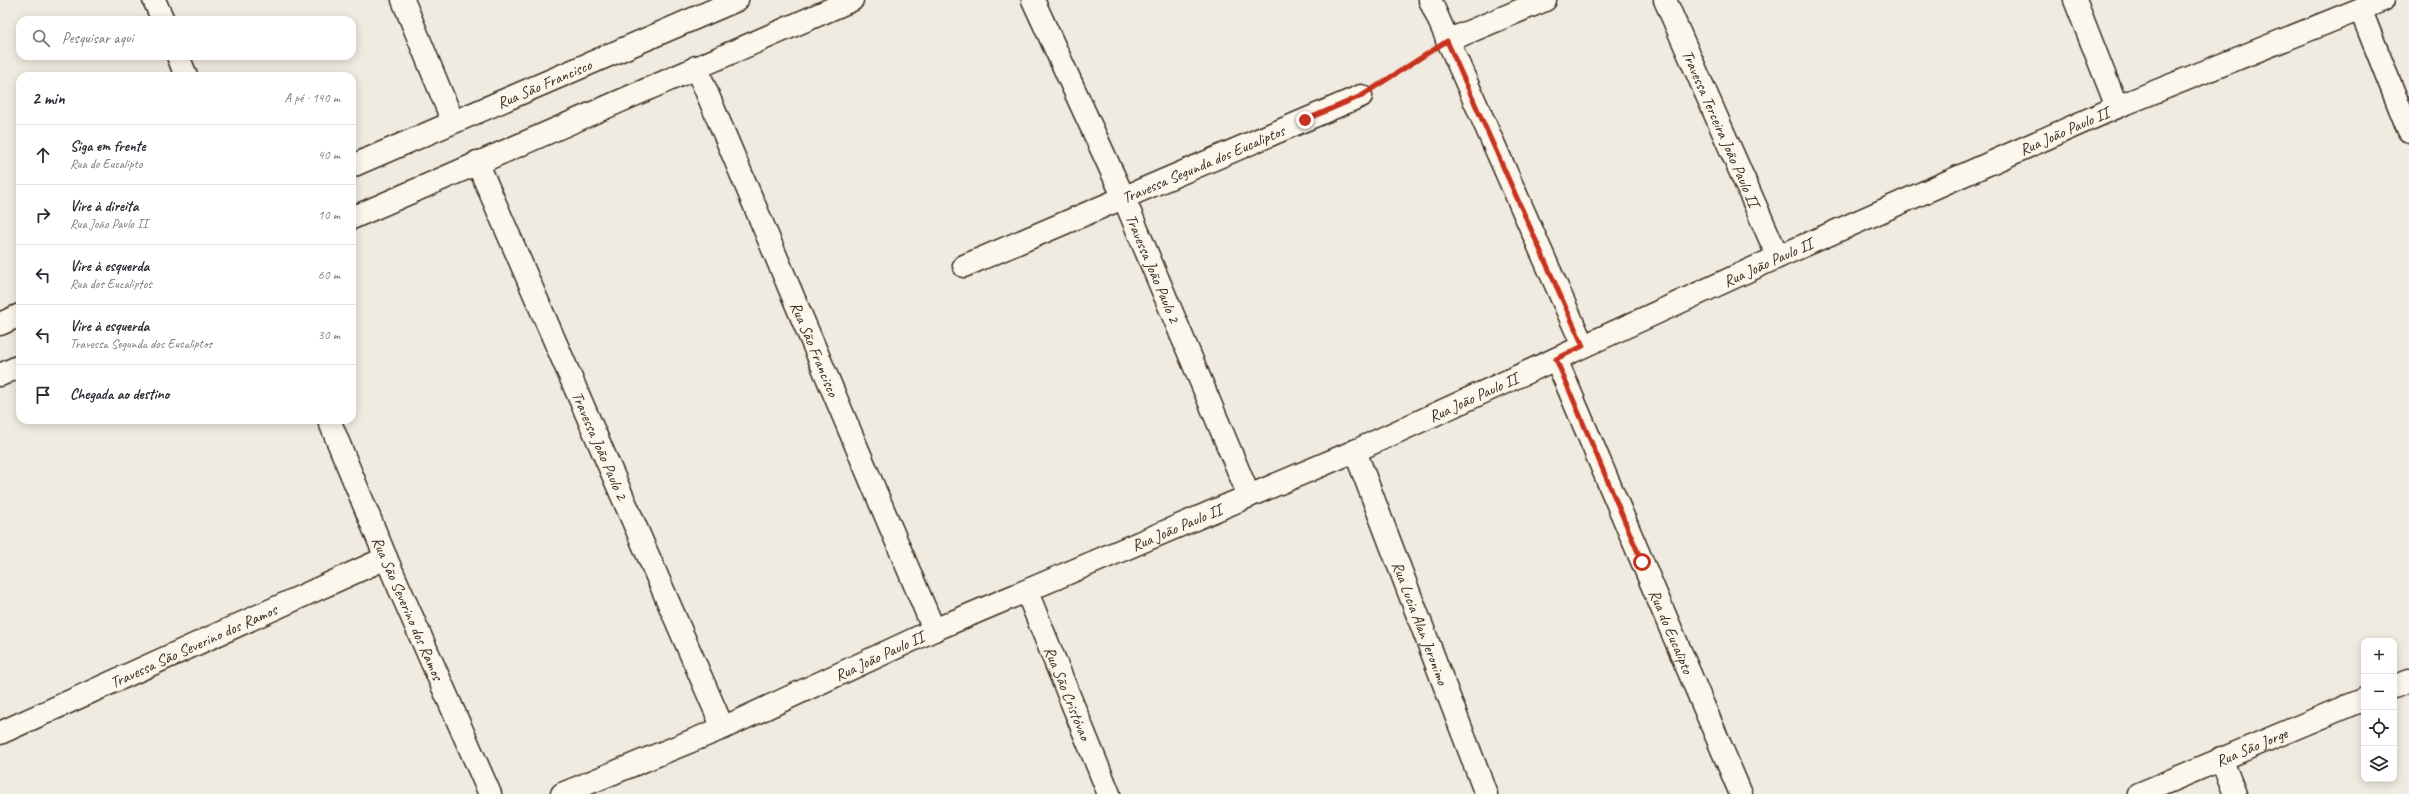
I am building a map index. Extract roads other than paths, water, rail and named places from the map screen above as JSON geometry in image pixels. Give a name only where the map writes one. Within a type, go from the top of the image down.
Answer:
[{"type":"street","points":[[154,0],[161,16]]},
{"type":"street","points":[[403,0],[453,122]]},
{"type":"street","name":"Rua São Francisco","points":[[356,164],[737,0]]},
{"type":"street","points":[[356,216],[477,162],[852,0]]},
{"type":"street","name":"Travessa João Paulo 2","points":[[1033,0],[1123,196],[1249,496]]},
{"type":"street","points":[[1430,0],[1583,346]]},
{"type":"street","points":[[1447,41],[1545,0]]},
{"type":"street","name":"Travessa Terceira João Paulo II","points":[[1664,0],[1778,257]]},
{"type":"street","points":[[2076,0],[2117,108]]},
{"type":"street","name":"Rua João Paulo II","points":[[562,794],[724,728],[934,630],[1027,592],[1355,451],[1778,257],[2117,108],[2383,0]]},
{"type":"street","points":[[2361,10],[2409,131]]},
{"type":"street","points":[[180,60],[184,72]]},
{"type":"street","name":"Rua São Francisco","points":[[696,67],[934,630]]},
{"type":"street","name":"Travessa Segunda dos Eucaliptos","points":[[964,266],[1123,196],[1361,96]]},
{"type":"street","name":"Travessa João Paulo 2","points":[[477,162],[724,728]]},
{"type":"street","name":"Rua do Eucalipto","points":[[1556,359],[1741,794]]},
{"type":"street","points":[[0,375],[16,368]]},
{"type":"street","name":"Rua São Severino dos Ramos","points":[[331,424],[386,558],[490,794]]},
{"type":"street","name":"Rua Lucia Alan Jeronimo","points":[[1355,451],[1486,794]]},
{"type":"street","name":"Travessa São Severino dos Ramos","points":[[0,733],[386,558]]},
{"type":"street","name":"Rua São Cristóvao","points":[[1027,592],[1109,794]]},
{"type":"street","points":[[2397,686],[2409,681]]},
{"type":"street","name":"Rua São Jorge","points":[[2139,794],[2221,758],[2361,700]]},
{"type":"street","points":[[2221,758],[2236,794]]}]
